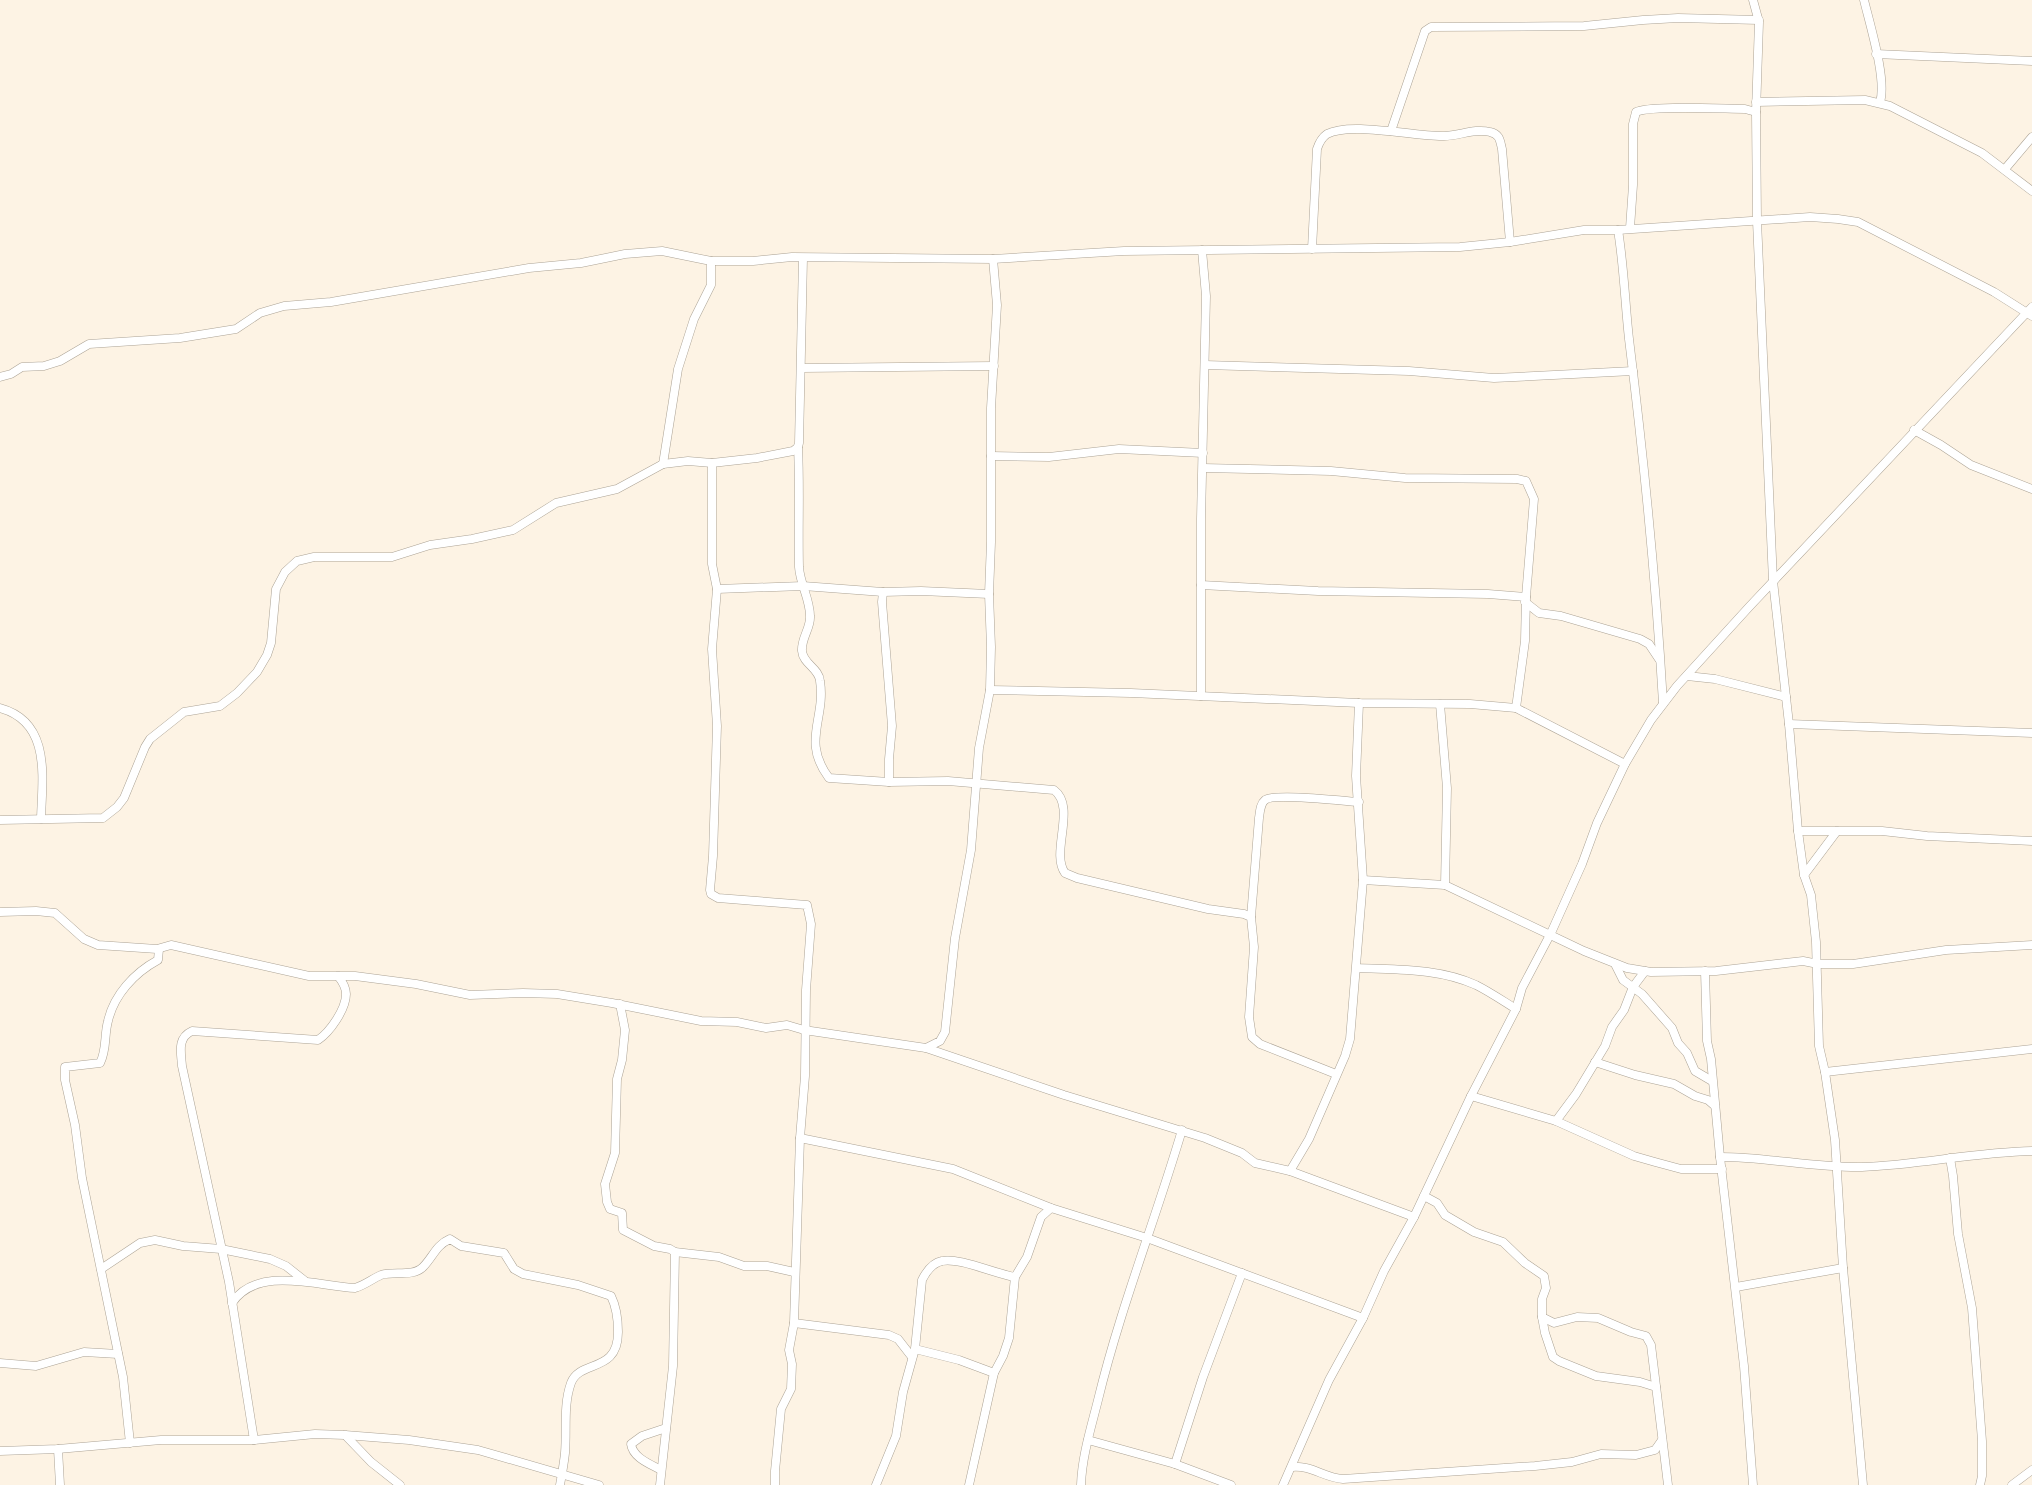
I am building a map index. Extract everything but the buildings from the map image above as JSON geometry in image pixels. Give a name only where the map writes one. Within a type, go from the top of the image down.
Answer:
[{"type":"street","points":[[1753,0],[1759,20],[1756,102],[1757,221],[1773,581],[1798,831],[1804,875],[1811,895],[1818,964],[1819,1046],[1835,1140],[1843,1268],[1863,1485]]},
{"type":"street","points":[[1864,0],[1881,84],[1880,102]]},
{"type":"street","points":[[1391,131],[1425,32],[1431,27],[1584,26],[1678,18],[1759,20]]},
{"type":"street","points":[[1876,54],[2032,61]]},
{"type":"street","points":[[1756,102],[1839,100],[1880,102],[1890,105],[1982,153],[2032,190]]},
{"type":"street","points":[[1630,228],[1633,124],[1636,112],[1642,109],[1660,108],[1745,109],[1756,112]]},
{"type":"street","points":[[1312,249],[1319,143],[1328,134],[1340,130],[1391,131],[1440,136],[1489,131],[1497,134],[1502,149],[1510,242]]},
{"type":"street","points":[[2005,170],[2032,137]]},
{"type":"street","points":[[0,377],[11,374],[22,367],[44,366],[60,362],[89,344],[180,338],[236,329],[260,313],[284,306],[331,302],[519,270],[581,263],[625,254],[662,251],[711,261],[753,261],[775,258],[993,259],[1124,251],[1460,247],[1510,242],[1584,230],[1618,230],[1810,217],[1858,222],[2030,312],[1914,430],[1663,703],[1625,764],[1597,823],[1582,864],[1550,936],[1522,988],[1516,1009],[1471,1096],[1414,1217],[1329,1380],[1283,1485]]},
{"type":"street","points":[[1618,230],[1623,263],[1663,703]]},
{"type":"street","points":[[1201,696],[1206,296],[1203,250]]},
{"type":"street","points":[[803,258],[802,368],[798,447],[799,570],[810,609],[810,621],[801,648],[803,658],[818,674],[820,681],[821,697],[815,742],[816,756],[829,778],[889,782],[976,783],[1050,789],[1058,792],[1063,807],[1060,864],[1069,876],[1251,917]]},
{"type":"street","points":[[926,1048],[940,1041],[945,1032],[955,938],[971,850],[979,748],[990,690],[992,647],[989,594],[992,542],[991,456],[997,306],[993,259]]},
{"type":"street","points":[[663,464],[678,369],[694,319],[711,285],[711,261]]},
{"type":"street","points":[[1205,365],[1409,371],[1494,378],[1633,371]]},
{"type":"street","points":[[802,368],[994,366]]},
{"type":"street","points":[[1914,430],[1971,465],[2032,489]]},
{"type":"street","points":[[0,820],[103,818],[110,814],[124,798],[150,739],[184,712],[220,706],[237,693],[257,672],[267,655],[273,628],[276,589],[285,572],[297,561],[314,557],[392,557],[430,545],[513,530],[556,503],[606,494],[663,464],[688,461],[712,463],[788,453],[798,447]]},
{"type":"street","points":[[991,456],[1049,457],[1119,449],[1203,453]]},
{"type":"street","points":[[712,463],[712,564],[717,589],[712,649],[717,765],[710,890],[711,894],[718,898],[804,905],[808,907],[811,924],[804,1030],[805,1076],[794,1272],[794,1323],[789,1350],[792,1364],[791,1389],[781,1409],[775,1485]]},
{"type":"street","points":[[1203,468],[1308,470],[1405,478],[1526,481],[1534,499],[1525,641],[1516,708]]},
{"type":"street","points":[[1201,585],[1318,591],[1450,592],[1526,599],[1539,613],[1561,616],[1640,639],[1649,644],[1660,660]]},
{"type":"street","points":[[717,589],[804,586],[883,592],[989,594]]},
{"type":"street","points":[[883,592],[892,726],[889,782]]},
{"type":"street","points":[[1687,676],[1715,679],[1786,697]]},
{"type":"street","points":[[990,690],[1516,708],[1625,764]]},
{"type":"street","points":[[1290,1171],[1309,1139],[1350,1039],[1364,880],[1356,776],[1359,703]]},
{"type":"street","points":[[1440,704],[1447,788],[1445,885]]},
{"type":"street","points":[[0,708],[14,714],[31,728],[40,748],[43,762],[41,819]]},
{"type":"street","points":[[1789,724],[2032,733]]},
{"type":"street","points":[[1336,1074],[1260,1044],[1251,1037],[1254,947],[1251,917],[1259,818],[1262,804],[1271,797],[1359,802]]},
{"type":"street","points":[[1798,831],[1882,831],[1927,836],[2032,841]]},
{"type":"street","points":[[1804,875],[1837,831]]},
{"type":"street","points":[[1364,880],[1445,885],[1550,936],[1615,964],[1645,971],[1705,971],[1795,962],[1852,964],[1946,950],[2032,945]]},
{"type":"street","points":[[0,912],[49,911],[61,916],[89,942],[110,946],[159,949],[171,945],[302,975],[355,976],[416,984],[470,995],[557,994],[701,1021],[737,1022],[766,1028],[787,1025],[804,1030],[926,1048],[1064,1095],[1182,1130],[1242,1153],[1255,1163],[1290,1171],[1414,1217]]},
{"type":"street","points":[[130,1443],[128,1408],[82,1178],[75,1125],[65,1080],[65,1067],[100,1063],[104,1055],[108,1020],[121,993],[135,975],[158,960],[159,949]]},
{"type":"street","points":[[1615,964],[1623,980],[1642,994],[1672,1028],[1695,1071],[1712,1081]]},
{"type":"street","points":[[1357,968],[1429,971],[1442,974],[1477,986],[1516,1009]]},
{"type":"street","points":[[1556,1121],[1576,1094],[1605,1046],[1612,1027],[1624,1010],[1633,987],[1645,971]]},
{"type":"street","points":[[1705,971],[1707,1041],[1711,1059],[1736,1287],[1753,1485]]},
{"type":"street","points":[[254,1440],[232,1303],[182,1066],[181,1044],[184,1036],[192,1031],[318,1040],[339,1015],[345,1000],[345,988],[338,976]]},
{"type":"street","points":[[620,1004],[625,1030],[618,1079],[615,1153],[605,1184],[608,1207],[619,1211],[624,1216],[623,1230],[654,1246],[675,1252],[719,1257],[744,1266],[767,1266],[794,1272]]},
{"type":"street","points":[[1825,1072],[2032,1049]]},
{"type":"street","points":[[1595,1062],[1674,1084],[1695,1096],[1708,1100],[1715,1106]]},
{"type":"street","points":[[1471,1096],[1556,1121],[1634,1156],[1681,1169],[1722,1169]]},
{"type":"street","points":[[1081,1485],[1081,1471],[1110,1351],[1182,1130]]},
{"type":"street","points":[[800,1138],[953,1169],[1051,1208],[1147,1238],[1363,1318]]},
{"type":"street","points":[[1720,1157],[1837,1167],[1877,1166],[2032,1151]]},
{"type":"street","points":[[1950,1158],[1958,1234],[1972,1308],[1982,1441],[1980,1485]]},
{"type":"street","points":[[1424,1196],[1437,1203],[1445,1215],[1474,1232],[1503,1242],[1525,1263],[1542,1273],[1546,1288],[1542,1299],[1542,1317],[1551,1352],[1559,1361],[1596,1376],[1640,1382],[1656,1387]]},
{"type":"street","points":[[969,1485],[994,1373],[1009,1338],[1015,1278],[1027,1257],[1041,1217],[1051,1208]]},
{"type":"street","points":[[232,1303],[249,1286],[268,1282],[304,1281],[355,1288],[381,1275],[415,1271],[423,1267],[435,1250],[450,1239],[461,1246],[504,1253],[514,1269],[523,1274],[578,1285],[611,1296],[616,1305],[618,1340],[612,1356],[580,1372],[571,1381],[566,1404],[565,1454],[560,1485]]},
{"type":"street","points":[[102,1269],[130,1248],[147,1240],[221,1249],[278,1262],[304,1281]]},
{"type":"street","points":[[660,1485],[673,1366],[675,1252]]},
{"type":"street","points":[[876,1485],[896,1436],[903,1392],[914,1353],[922,1280],[930,1267],[941,1260],[965,1263],[1015,1278]]},
{"type":"street","points":[[1736,1287],[1843,1268]]},
{"type":"street","points":[[1175,1464],[1207,1366],[1242,1273]]},
{"type":"street","points":[[1542,1317],[1554,1323],[1577,1317],[1589,1317],[1646,1336],[1651,1345],[1668,1485]]},
{"type":"street","points":[[794,1323],[874,1332],[898,1339],[908,1339],[916,1334]]},
{"type":"street","points":[[898,1339],[914,1353],[943,1356],[994,1373]]},
{"type":"street","points":[[0,1362],[36,1366],[84,1352],[118,1354]]},
{"type":"street","points":[[661,1470],[639,1457],[631,1444],[642,1436],[666,1428]]},
{"type":"street","points":[[0,1451],[58,1449],[161,1440],[254,1440],[315,1434],[345,1435],[410,1440],[478,1450],[599,1485]]},
{"type":"street","points":[[345,1435],[370,1462],[400,1485]]},
{"type":"street","points":[[1088,1440],[1175,1464],[1231,1485]]},
{"type":"street","points":[[1292,1467],[1303,1466],[1330,1477],[1343,1479],[1469,1472],[1572,1462],[1601,1454],[1636,1455],[1655,1450],[1662,1440]]},
{"type":"street","points":[[58,1449],[60,1485]]},
{"type":"street","points":[[2012,1485],[2032,1470]]}]
